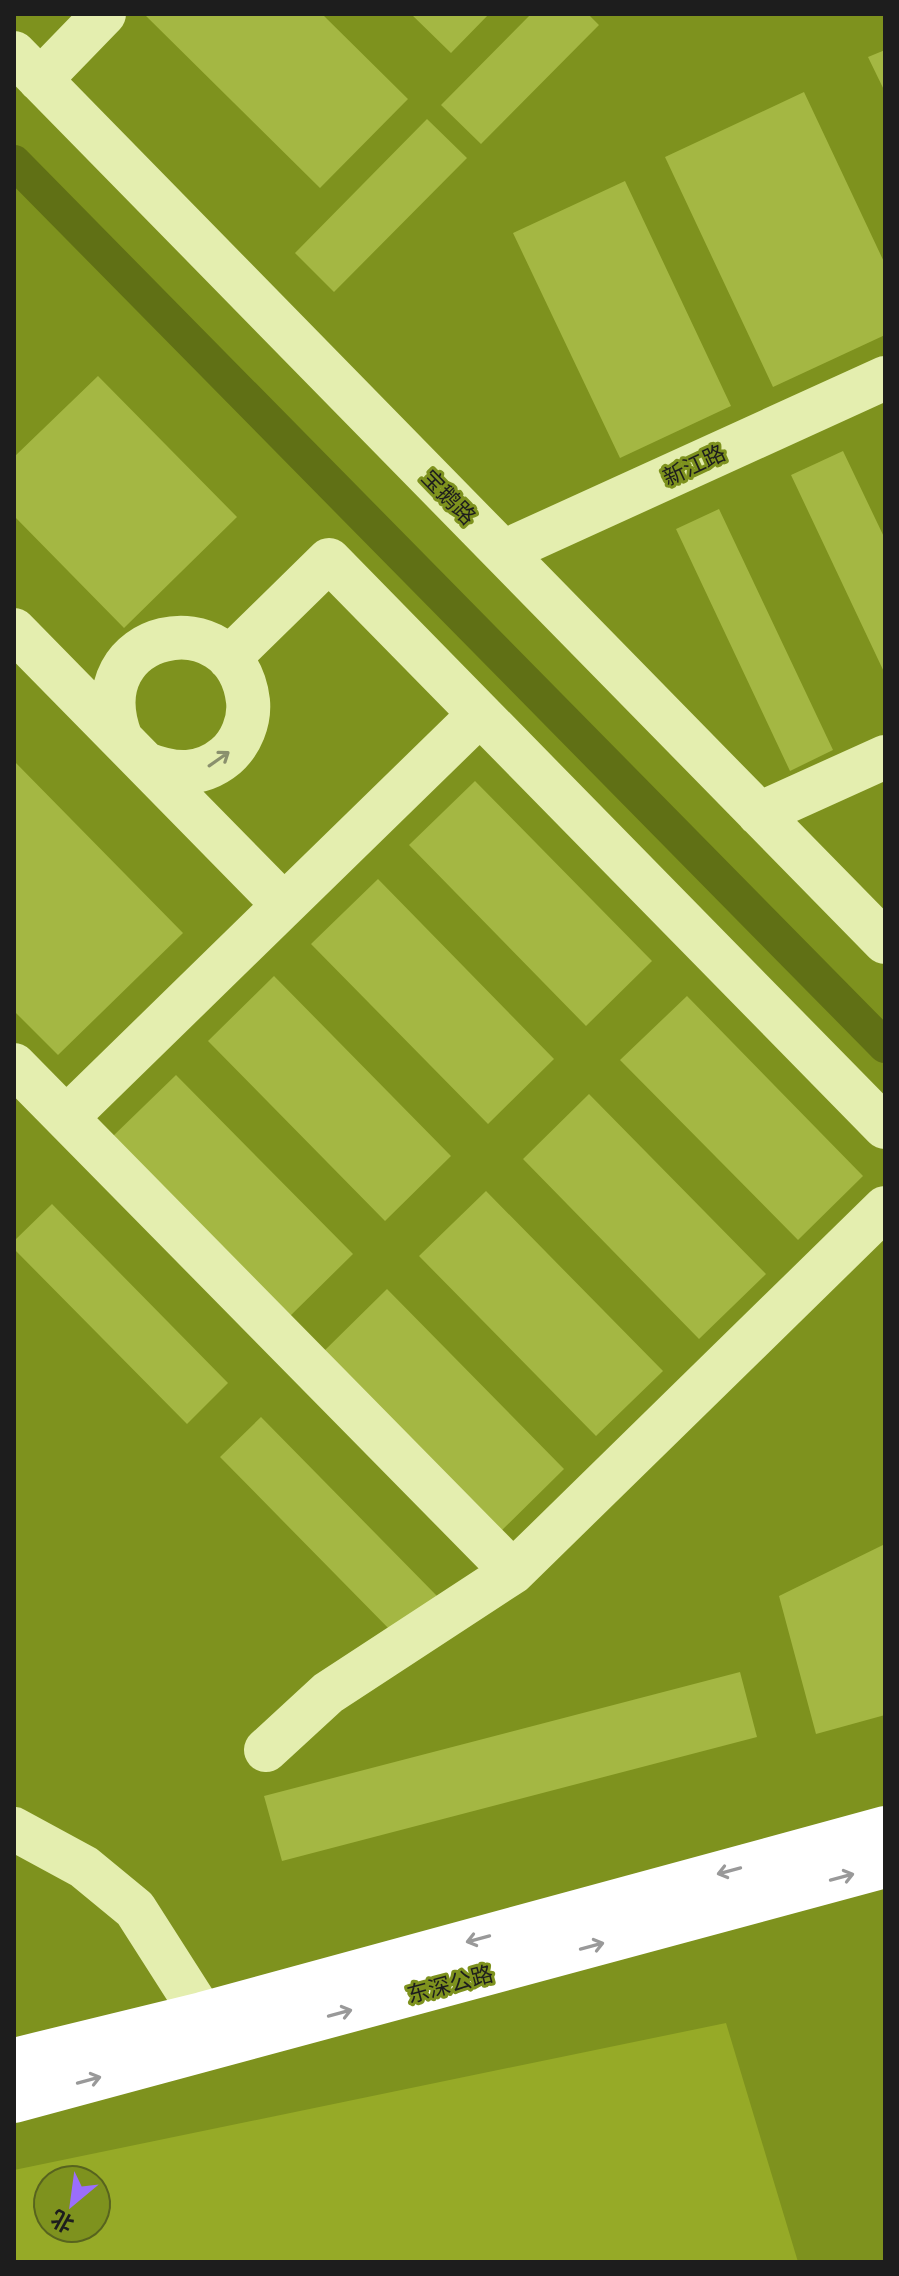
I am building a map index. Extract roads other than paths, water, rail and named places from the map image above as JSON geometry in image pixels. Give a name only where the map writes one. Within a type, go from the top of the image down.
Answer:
[{"type":"highway","name":"东深公路","points":[[14,2060],[202,2014],[885,1828]]},
{"type":"highway","name":"东深公路","points":[[14,2101],[885,1866]]},
{"type":"lane","points":[[27,66],[104,14]]},
{"type":"lane","name":"宝鹅路","points":[[27,66],[885,942]]},
{"type":"lane","name":"新江路","points":[[503,552],[885,378]]},
{"type":"lane","points":[[229,658],[329,560],[885,1127]]},
{"type":"lane","points":[[14,630],[284,905]]},
{"type":"lane","points":[[181,637],[215,647],[229,658],[243,680],[249,706],[239,740],[228,754],[198,771],[180,773],[133,751],[112,704],[121,670],[147,646],[163,639],[181,637]]},
{"type":"lane","points":[[66,1118],[480,714]]},
{"type":"lane","points":[[759,814],[885,757]]},
{"type":"lane","points":[[14,1065],[513,1572]]},
{"type":"lane","points":[[266,1750],[328,1693],[513,1572],[885,1208]]},
{"type":"lane","points":[[14,1829],[84,1867],[135,1909],[202,2014]]},
{"type":"waterway","points":[[14,162],[885,1046]]}]
